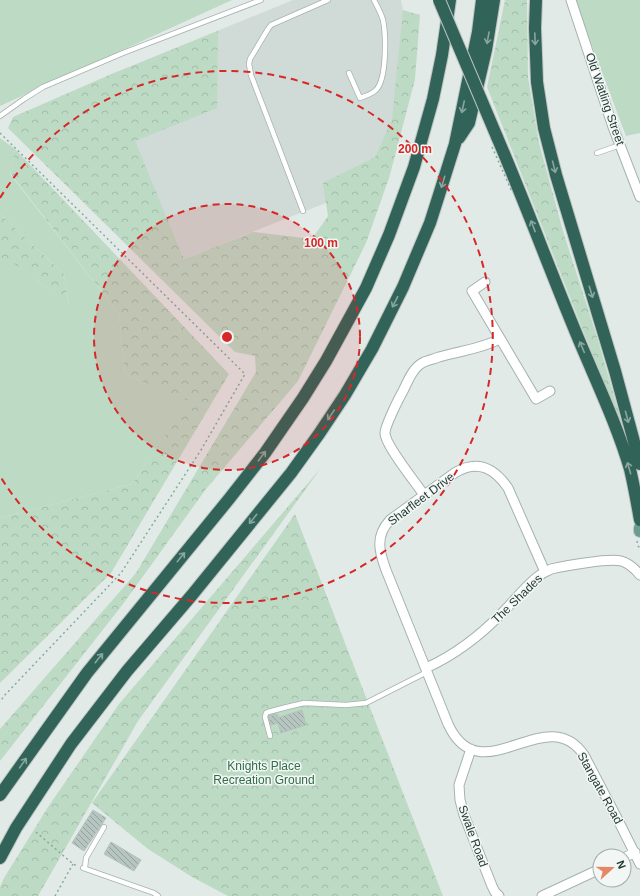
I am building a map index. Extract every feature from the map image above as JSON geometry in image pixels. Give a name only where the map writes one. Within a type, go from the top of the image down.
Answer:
[{"type":"highway","points":[[439,0],[522,196],[545,257],[618,435],[630,470],[640,520]]},
{"type":"highway","points":[[0,795],[87,673],[265,453],[303,398],[326,361],[366,288],[389,235],[412,174],[433,99],[442,55],[450,0]]},
{"type":"highway","points":[[0,858],[16,828],[71,744],[127,671],[192,595],[291,473],[319,434],[372,349],[403,287],[430,223],[438,198],[455,144],[478,32],[482,0]]},
{"type":"highway","points":[[455,144],[469,123],[486,50],[494,0]]},
{"type":"highway","points":[[536,0],[535,28],[537,82],[544,128],[556,175],[615,371],[640,464]]},
{"type":"street","name":"Old Watling Street","points":[[571,0],[613,127],[640,197]]},
{"type":"street","points":[[485,282],[472,291],[500,339],[536,399],[550,391]]},
{"type":"street","points":[[424,495],[392,451],[385,437],[386,429],[401,394],[413,372],[423,362],[489,344],[500,339]]},
{"type":"street","name":"Sharfleet Drive","points":[[427,670],[380,554],[379,548],[381,536],[387,522],[393,517],[456,472],[471,466],[486,467],[502,478],[508,488],[545,572]]},
{"type":"street","name":"The Shades","points":[[427,670],[447,658],[480,634],[503,613],[533,580],[545,572],[556,568],[616,560],[630,565],[640,575]]},
{"type":"street","points":[[427,670],[453,733],[460,743],[471,749]]},
{"type":"street","name":"Stangate Road","points":[[471,749],[479,752],[490,752],[550,736],[560,737],[572,742],[584,755],[640,864]]},
{"type":"street","name":"Swale Road","points":[[471,749],[459,785],[460,800],[464,815],[493,889],[499,896]]},
{"type":"street","points":[[542,896],[592,873]]},
{"type":"lane","points":[[0,116],[24,98],[44,87],[123,53],[261,0]]},
{"type":"lane","points":[[303,211],[248,62],[271,25],[328,0]]},
{"type":"lane","points":[[349,73],[360,98],[373,93],[380,85],[385,43],[383,20],[374,0]]},
{"type":"lane","points":[[597,153],[620,145]]},
{"type":"lane","points":[[270,736],[265,717],[266,712],[304,703],[346,706],[366,703],[427,670]]},
{"type":"lane","points":[[104,827],[86,858],[84,868],[158,896]]},
{"type":"path","points":[[0,133],[245,374],[201,450],[121,573],[0,702]]},
{"type":"path","points":[[36,832],[73,864],[84,868]]},
{"type":"path","points":[[55,896],[73,864]]},
{"type":"shaded area","points":[[293,0],[401,0],[415,79],[389,178],[184,259],[107,76]]},
{"type":"green space","points":[[0,0],[232,0],[0,106]]},
{"type":"green space","points":[[505,0],[527,0],[528,77],[539,143],[563,231],[597,337],[629,447],[487,87]]},
{"type":"green space","points":[[575,0],[640,0],[640,133],[626,136]]},
{"type":"green space","points":[[403,10],[420,15],[415,79],[389,178],[366,243],[298,381],[206,489],[123,604],[0,761],[0,729],[136,573],[256,372],[255,356],[235,352],[8,128],[13,117],[107,76],[218,31],[217,108],[135,141],[184,259],[253,232],[312,239],[328,216],[323,183],[375,157],[392,120]]},
{"type":"green space","points":[[0,138],[15,149],[10,174],[119,314],[125,374],[190,401],[132,484],[0,518],[0,261],[5,256],[69,305],[64,274],[0,214]]},
{"type":"green space","points":[[15,149],[229,374],[111,573],[0,683],[0,518],[132,484],[189,401],[125,374],[119,314],[10,173]]},
{"type":"green space","points":[[0,214],[64,274],[69,306],[5,257],[0,261]]},
{"type":"green space","points":[[321,468],[138,721],[38,896],[0,896],[0,887],[4,878],[48,807],[119,704]]},
{"type":"green space","name":"Knights Place Recreation Ground","points":[[295,514],[443,896],[228,896],[192,877],[148,849],[92,803]]},
{"type":"building","points":[[302,710],[306,725],[281,733],[278,723],[271,725],[268,716],[276,714],[277,718]]},
{"type":"building","points":[[93,810],[106,818],[84,851],[72,843]]},
{"type":"building","points":[[111,842],[141,860],[134,871],[104,854]]}]
